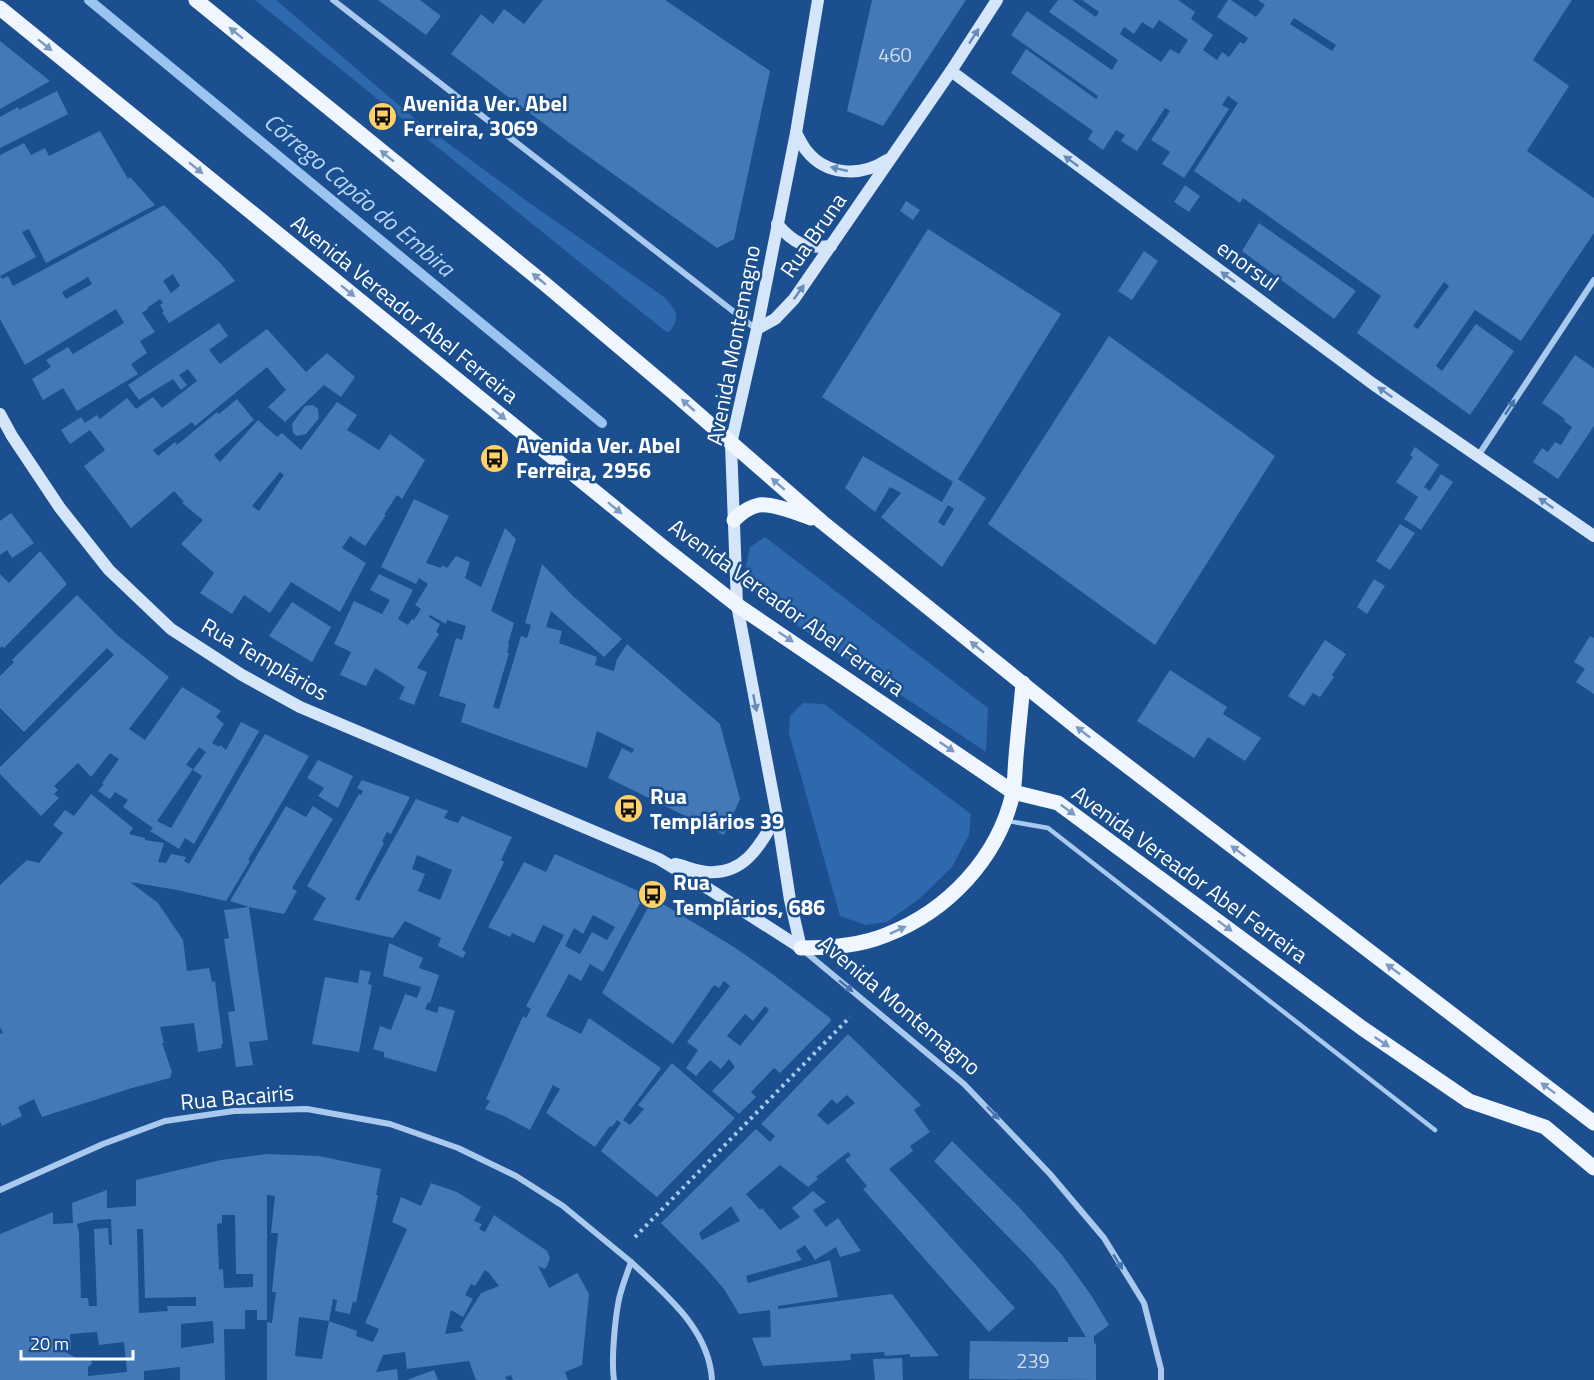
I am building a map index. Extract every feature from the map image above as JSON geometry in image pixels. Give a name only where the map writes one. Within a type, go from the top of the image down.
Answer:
[{"type":"main road","name":"Avenida Vereador Abel Ferreira","points":[[196,0],[545,284],[822,522],[1079,729],[1594,1123]]},
{"type":"main road","name":"Avenida Vereador Abel Ferreira","points":[[0,8],[601,497],[737,604],[1013,792],[1058,803],[1362,1028],[1469,1101],[1545,1128],[1594,1168]]},
{"type":"main road","points":[[734,520],[744,511],[760,505],[790,510],[822,522]]},
{"type":"main road","points":[[801,948],[829,948],[857,944],[885,936],[935,909],[976,869],[992,845],[1004,820],[1013,792],[1023,683]]},
{"type":"street","points":[[333,0],[757,329]]},
{"type":"street","name":"Avenida Montemagno","points":[[818,0],[796,133],[757,329],[731,444],[737,604],[777,816],[790,900],[801,948],[964,1084],[1050,1173],[1104,1238],[1144,1303],[1161,1370],[1161,1380]]},
{"type":"street","points":[[951,71],[997,0]]},
{"type":"street","name":"Rua Bruna","points":[[757,329],[775,319],[794,299],[951,71]]},
{"type":"street","name":"enorsul","points":[[951,71],[1373,384],[1594,536]]},
{"type":"street","name":"Rua Bruna","points":[[796,133],[806,150],[820,163],[839,171],[858,172],[877,166],[893,156]]},
{"type":"street","points":[[777,224],[787,236],[801,244],[816,248],[831,246]]},
{"type":"street","points":[[1478,456],[1594,280]]},
{"type":"street","name":"Rua Templários","points":[[0,414],[60,508],[109,570],[171,629],[242,675],[300,707],[659,859],[705,872],[723,872],[746,861],[759,847],[777,816]]},
{"type":"street","name":"Rua Templários","points":[[659,859],[801,948]]},
{"type":"street","name":"Rua Bacairis","points":[[0,1190],[103,1144],[165,1121],[234,1110],[307,1109],[390,1124],[459,1148],[516,1176],[563,1206],[631,1262],[683,1313],[705,1347],[711,1365],[712,1380]]},
{"type":"street","points":[[614,1380],[619,1299],[631,1262]]},
{"type":"lane","points":[[1004,820],[1048,828],[1435,1130]]},
{"type":"path","points":[[619,1253],[865,1002]]},
{"type":"shaded area","points":[[255,0],[276,0],[415,119],[664,297],[676,313],[675,322],[669,332],[665,331]]},
{"type":"shaded area","points":[[765,537],[988,708],[986,752],[765,604],[750,585],[746,566],[750,547]]},
{"type":"shaded area","points":[[803,703],[824,704],[971,814],[969,835],[952,867],[919,899],[887,922],[865,925],[840,916],[789,733],[790,716]]},
{"type":"building","points":[[378,0],[420,0],[441,16],[426,35]]},
{"type":"building","points":[[543,0],[665,0],[770,71],[734,239],[717,248],[571,144],[451,54],[481,14],[493,24],[504,9],[524,24]]},
{"type":"building","points":[[872,0],[966,0],[883,126],[847,111]]},
{"type":"building","points":[[1058,0],[1072,0],[1096,17],[1099,12],[1082,0],[1178,0],[1195,12],[1191,19],[1213,35],[1203,50],[1217,60],[1222,52],[1229,57],[1240,42],[1244,44],[1248,38],[1217,17],[1228,0],[1256,17],[1265,5],[1258,0],[1572,0],[1533,60],[1569,86],[1527,151],[1594,198],[1594,233],[1521,341],[1475,310],[1436,366],[1442,371],[1476,324],[1514,351],[1470,415],[1357,333],[1381,296],[1243,198],[1240,203],[1194,171],[1238,103],[1228,96],[1222,105],[1229,109],[1184,178],[1162,164],[1170,152],[1151,140],[1170,111],[1165,108],[1137,151],[1121,141],[1125,135],[1116,130],[1103,150],[1088,139],[1093,131],[1011,73],[1026,49],[1096,99],[1098,96],[1011,35],[1027,11],[1112,70],[1118,60],[1049,12]],"holes":[[[1294,18],[1336,45],[1332,51],[1290,24]],[[1159,20],[1188,40],[1179,54],[1170,49],[1161,62],[1120,34],[1124,27],[1134,34],[1142,22],[1153,29]],[[1444,282],[1449,286],[1418,329],[1413,326]]]},
{"type":"building","points":[[0,41],[50,81],[0,109]]},
{"type":"building","points":[[57,91],[68,114],[0,148],[0,117]]},
{"type":"building","points":[[100,131],[128,179],[130,177],[155,205],[46,263],[29,229],[22,232],[36,257],[0,276],[0,155],[24,143],[31,155],[45,148],[49,156]]},
{"type":"building","points":[[1185,185],[1200,196],[1189,212],[1174,202]]},
{"type":"building","points":[[906,201],[920,210],[913,220],[900,211]]},
{"type":"building","points":[[164,205],[235,281],[169,323],[162,312],[164,312],[160,305],[163,303],[160,299],[147,308],[142,313],[155,332],[140,341],[147,353],[131,364],[138,374],[77,411],[63,388],[43,400],[32,379],[51,367],[46,360],[68,347],[73,354],[124,323],[116,309],[25,365],[0,319],[0,276],[2,279],[8,276],[13,286]],"holes":[[[173,274],[180,286],[171,293],[163,281]],[[88,277],[92,284],[66,299],[62,292]]]},
{"type":"building","points":[[1259,223],[1356,291],[1334,319],[1242,251]]},
{"type":"building","points":[[928,229],[1061,314],[958,479],[986,498],[942,567],[881,517],[901,493],[890,487],[875,512],[845,488],[863,456],[942,502],[953,482],[822,397]],"holes":[[[948,505],[954,509],[944,526],[938,522]]]},
{"type":"building","points":[[1144,251],[1158,261],[1132,300],[1118,291]]},
{"type":"building","points":[[219,323],[228,336],[209,350],[220,364],[267,329],[306,372],[327,353],[355,377],[341,397],[324,385],[285,422],[268,407],[286,390],[267,367],[195,426],[192,422],[153,450],[158,456],[175,442],[177,445],[217,412],[219,414],[237,399],[254,420],[214,455],[220,462],[258,420],[277,437],[282,433],[301,450],[337,402],[357,415],[347,430],[379,450],[390,434],[425,460],[402,499],[397,495],[365,546],[350,536],[342,548],[366,563],[340,612],[291,582],[270,613],[244,595],[232,614],[200,593],[214,573],[181,544],[203,520],[182,503],[184,502],[174,491],[131,528],[84,466],[105,450],[90,430],[70,444],[61,430],[81,417],[85,423],[97,415],[100,419],[127,398],[136,409],[153,397],[162,408],[197,381],[188,369],[179,375],[187,385],[181,390],[173,379],[139,400],[128,385]],"holes":[[[280,472],[284,475],[259,511],[252,506]]]},
{"type":"building","points":[[1109,336],[1275,456],[1155,645],[988,524]]},
{"type":"building","points":[[1575,355],[1594,368],[1594,426],[1558,479],[1533,462],[1542,448],[1548,452],[1555,442],[1561,445],[1572,427],[1564,421],[1565,419],[1542,403]]},
{"type":"building","points":[[313,405],[318,409],[319,418],[306,434],[297,436],[293,433],[292,424],[305,406]]},
{"type":"building","points":[[1415,447],[1439,465],[1424,487],[1430,491],[1441,474],[1453,482],[1421,530],[1404,519],[1418,497],[1396,482],[1413,457],[1410,455]]},
{"type":"building","points":[[414,499],[449,516],[426,563],[447,568],[456,556],[470,562],[465,578],[481,587],[505,528],[516,539],[491,611],[514,623],[508,644],[507,653],[509,653],[493,707],[499,709],[521,636],[527,638],[531,625],[525,623],[542,564],[574,597],[622,639],[604,657],[551,611],[546,627],[562,631],[559,643],[597,657],[595,665],[614,671],[617,659],[627,644],[720,724],[740,799],[724,835],[608,778],[622,748],[632,753],[634,749],[597,731],[587,768],[461,722],[466,704],[439,696],[456,638],[462,640],[466,626],[447,620],[446,624],[430,615],[429,617],[440,624],[436,632],[439,634],[417,668],[427,672],[414,705],[399,699],[405,687],[375,668],[366,686],[340,675],[351,652],[334,644],[354,601],[382,614],[390,600],[370,590],[379,574],[413,590],[398,619],[408,625],[421,609],[415,605],[428,584],[419,578],[416,584],[381,567]]},
{"type":"building","points":[[11,513],[34,543],[12,558],[7,550],[0,555],[0,521]]},
{"type":"building","points":[[1400,524],[1415,533],[1390,570],[1376,561]]},
{"type":"building","points":[[40,551],[67,584],[4,648],[2,646],[0,648],[0,574],[9,583]]},
{"type":"building","points":[[1374,579],[1385,586],[1367,614],[1357,607]]},
{"type":"building","points":[[77,595],[117,635],[169,677],[129,729],[145,740],[182,687],[221,711],[216,717],[224,724],[212,743],[219,747],[220,745],[226,750],[241,722],[259,731],[194,844],[185,838],[179,849],[150,831],[153,828],[123,807],[128,800],[115,792],[110,799],[98,791],[119,759],[110,753],[91,777],[78,763],[54,786],[58,790],[54,794],[59,798],[41,816],[0,774],[0,767],[114,655],[107,648],[24,732],[0,708],[0,676],[14,662],[12,660]],"holes":[[[199,747],[206,752],[193,770],[202,776],[171,828],[157,821],[193,769],[186,765]]]},
{"type":"building","points":[[292,602],[331,627],[312,662],[269,636]]},
{"type":"building","points":[[1590,636],[1594,638],[1594,694],[1576,682],[1585,669],[1574,662]]},
{"type":"building","points":[[1325,640],[1346,654],[1320,697],[1313,693],[1304,706],[1288,696]]},
{"type":"building","points":[[1170,670],[1227,707],[1223,714],[1261,738],[1245,761],[1208,737],[1194,758],[1137,721]]},
{"type":"building","points":[[265,734],[309,756],[226,901],[130,882],[158,903],[183,940],[187,971],[209,968],[212,982],[215,981],[222,1048],[198,1052],[194,1023],[160,1027],[164,1043],[162,1043],[172,1072],[170,1078],[42,1117],[34,1099],[18,1107],[22,1116],[2,1126],[0,1122],[0,1034],[3,1033],[0,1027],[0,885],[27,860],[39,863],[63,833],[53,825],[65,810],[74,816],[91,794],[133,828],[129,834],[145,838],[145,840],[164,843],[158,862],[166,863],[171,854],[186,857],[184,861],[189,864]]},
{"type":"building","points":[[318,760],[353,776],[338,808],[318,796],[324,788],[307,778]]},
{"type":"building","points":[[362,780],[410,797],[391,834],[387,832],[382,841],[384,843],[355,899],[359,901],[416,799],[448,811],[444,818],[458,823],[462,816],[512,837],[501,860],[504,862],[462,950],[466,952],[463,958],[438,946],[441,938],[405,921],[393,938],[313,920],[326,898],[307,886],[359,794],[361,795],[363,791],[357,788]],"holes":[[[417,855],[452,870],[440,900],[418,891],[425,874],[412,869]]]},
{"type":"building","points":[[286,806],[306,817],[313,806],[333,819],[292,888],[297,891],[284,914],[230,901]]},
{"type":"building","points":[[555,854],[645,894],[603,972],[590,964],[581,981],[569,974],[546,1016],[581,1034],[589,1018],[661,1068],[623,1120],[630,1125],[644,1109],[638,1105],[672,1063],[735,1118],[657,1197],[601,1151],[621,1123],[617,1120],[612,1127],[610,1126],[595,1147],[546,1113],[560,1089],[553,1085],[530,1130],[485,1109],[490,1101],[486,1099],[523,1016],[526,1018],[531,1009],[526,1006],[564,935],[543,925],[534,943],[512,933],[510,937],[488,927],[524,862],[546,872]],"holes":[[[593,915],[615,927],[607,940],[592,932],[580,954],[565,946],[574,928],[583,934]]]},
{"type":"building","points":[[653,898],[734,947],[831,1021],[780,1073],[774,1068],[751,1092],[756,1097],[739,1114],[712,1091],[735,1067],[729,1059],[721,1069],[710,1060],[696,1076],[686,1068],[698,1050],[687,1042],[730,986],[724,981],[719,988],[714,985],[673,1044],[602,993]],"holes":[[[765,1006],[769,1010],[740,1046],[727,1036],[745,1014],[753,1021]]]},
{"type":"building","points":[[249,907],[268,1040],[249,1042],[253,1065],[236,1067],[228,1012],[235,1011],[224,939],[229,938],[224,910]]},
{"type":"building","points":[[389,943],[423,958],[419,968],[439,975],[430,1003],[428,1002],[425,1009],[437,1013],[439,1006],[455,1011],[436,1072],[384,1057],[384,1052],[373,1049],[380,1026],[391,1030],[405,994],[417,998],[421,987],[383,976]]},
{"type":"building","points":[[360,970],[371,972],[368,984],[372,985],[359,1052],[312,1044],[325,977],[358,983]]},
{"type":"building","points":[[848,1034],[921,1105],[914,1110],[930,1132],[910,1146],[913,1151],[889,1169],[1015,1308],[989,1332],[863,1189],[867,1186],[845,1160],[851,1155],[848,1152],[816,1177],[818,1179],[808,1187],[780,1165],[746,1194],[760,1210],[762,1208],[780,1230],[800,1217],[792,1208],[813,1191],[826,1202],[813,1210],[826,1227],[838,1218],[861,1251],[840,1257],[836,1247],[815,1260],[805,1245],[796,1251],[802,1260],[746,1276],[748,1283],[830,1260],[838,1297],[778,1306],[778,1309],[892,1294],[939,1356],[910,1357],[910,1354],[885,1356],[884,1352],[850,1354],[851,1360],[763,1366],[752,1338],[771,1337],[770,1310],[739,1314],[724,1289],[661,1223],[756,1129],[770,1142],[775,1136],[761,1124]],"holes":[[[847,1095],[855,1103],[828,1125],[817,1115],[832,1099],[837,1104]],[[731,1206],[740,1221],[702,1240],[699,1233]]]},
{"type":"building","points":[[952,1141],[1018,1206],[1062,1255],[1091,1295],[1109,1325],[1094,1336],[1096,1380],[969,1379],[970,1341],[1068,1342],[1068,1337],[1086,1337],[1056,1289],[1029,1258],[934,1161]]},
{"type":"building","points":[[267,1154],[319,1156],[381,1169],[376,1195],[378,1195],[356,1303],[353,1301],[350,1314],[335,1311],[337,1300],[333,1299],[329,1321],[357,1331],[356,1336],[373,1342],[379,1329],[365,1323],[407,1229],[392,1222],[401,1197],[421,1206],[431,1183],[457,1192],[481,1207],[474,1221],[482,1224],[479,1229],[485,1232],[494,1215],[547,1251],[550,1258],[547,1266],[545,1269],[538,1266],[549,1288],[578,1274],[589,1294],[582,1365],[565,1372],[568,1380],[513,1380],[511,1375],[505,1377],[507,1380],[476,1380],[469,1361],[407,1369],[405,1352],[383,1355],[376,1372],[397,1369],[398,1380],[267,1380],[267,1322],[272,1323],[276,1292],[272,1292],[278,1233],[271,1233],[275,1196],[267,1195],[267,1320],[257,1320],[257,1310],[245,1310],[245,1329],[224,1329],[225,1380],[180,1380],[180,1367],[144,1371],[144,1380],[0,1380],[0,1234],[53,1212],[53,1224],[73,1223],[72,1203],[107,1190],[107,1208],[136,1206],[136,1180],[221,1160]],"holes":[[[222,1215],[235,1215],[236,1274],[253,1274],[253,1287],[224,1288],[223,1269],[219,1270],[217,1224],[222,1223]],[[111,1219],[112,1245],[109,1245],[108,1228],[94,1229],[97,1306],[89,1306],[88,1298],[81,1298],[77,1224]],[[137,1229],[143,1229],[145,1298],[196,1297],[196,1306],[167,1306],[168,1311],[139,1313]],[[485,1270],[499,1286],[481,1293],[460,1327],[464,1331],[445,1334],[451,1310],[463,1317],[473,1299],[465,1295],[471,1284],[475,1286]],[[299,1317],[329,1321],[322,1359],[295,1356]],[[213,1321],[214,1343],[181,1348],[181,1324]],[[97,1332],[99,1345],[124,1342],[127,1372],[88,1376],[91,1360],[89,1357],[78,1359],[67,1353],[71,1348],[70,1334]]]},
{"type":"building","points":[[902,1358],[903,1380],[875,1380],[873,1359]]},
{"type":"building","points":[[434,1370],[438,1380],[407,1380]]},
{"type":"waterway","name":"Córrego Capão do Embira","points":[[89,0],[602,423]]},
{"type":"place","name":"Avenida Ver. Abel Ferreira, 3069","points":[[382,116]]},
{"type":"place","name":"Avenida Ver. Abel Ferreira, 2956","points":[[495,458]]},
{"type":"place","name":"Rua Templários 39","points":[[629,809]]},
{"type":"place","name":"Rua Templários, 686","points":[[652,895]]}]
